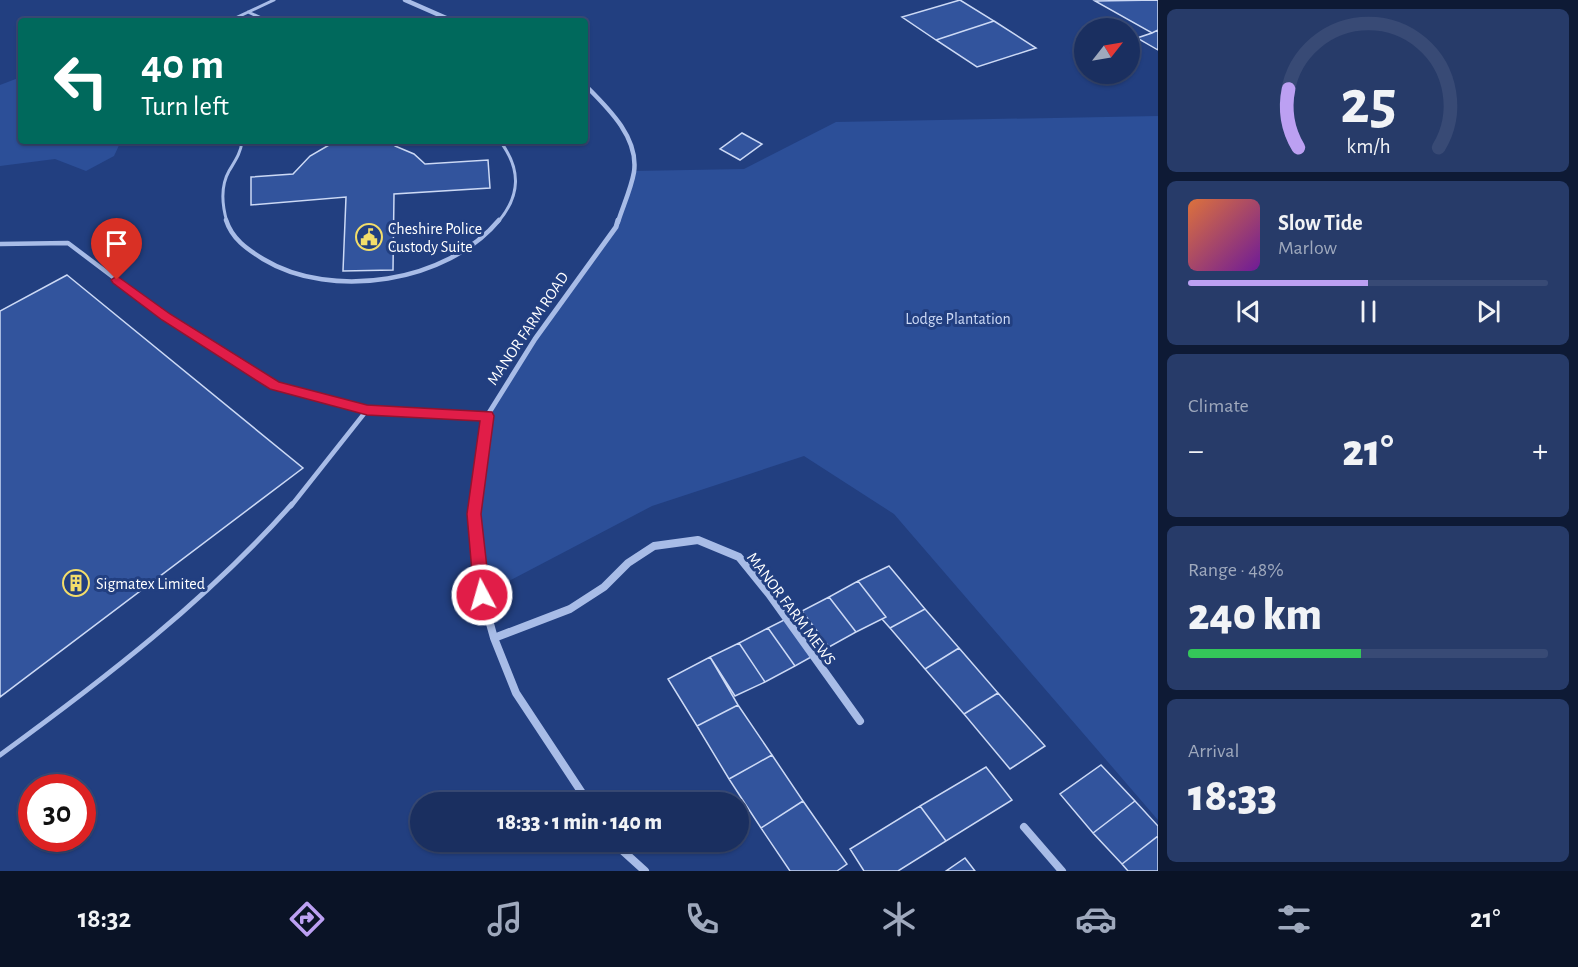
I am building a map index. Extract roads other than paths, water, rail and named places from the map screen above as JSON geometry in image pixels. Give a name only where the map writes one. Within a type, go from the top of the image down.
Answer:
[{"type":"street","points":[[405,0],[446,18]]},
{"type":"street","name":"MANOR FARM ROAD","points":[[581,792],[516,693],[494,638],[482,595],[474,514],[487,416],[535,339],[616,227],[634,171],[630,146],[615,115],[588,88]]},
{"type":"street","name":"MANOR FARM MEWS","points":[[494,638],[570,609],[604,587],[628,563],[654,546],[698,540],[739,557],[769,594],[860,721]]},
{"type":"street","points":[[1024,827],[1062,871]]},
{"type":"street","points":[[624,852],[645,871]]},
{"type":"lane","points":[[235,18],[274,0]]},
{"type":"lane","points":[[248,12],[261,18]]},
{"type":"lane","points":[[242,144],[242,152],[225,179],[223,208],[231,234],[260,259],[297,275],[338,280],[377,278],[440,264],[478,244],[500,223],[515,198],[517,177],[512,155],[503,144]]},
{"type":"lane","points":[[0,244],[68,243],[166,317],[275,386],[367,410],[487,416]]},
{"type":"lane","points":[[0,755],[73,702],[184,608],[278,520],[321,472],[367,410]]},
{"type":"place","name":"Cheshire Police Custody Suite","points":[[369,237]]},
{"type":"place","name":"Sigmatex Limited","points":[[76,583]]},
{"type":"park label","name":"Lodge Plantation","points":[[958,318]]}]
